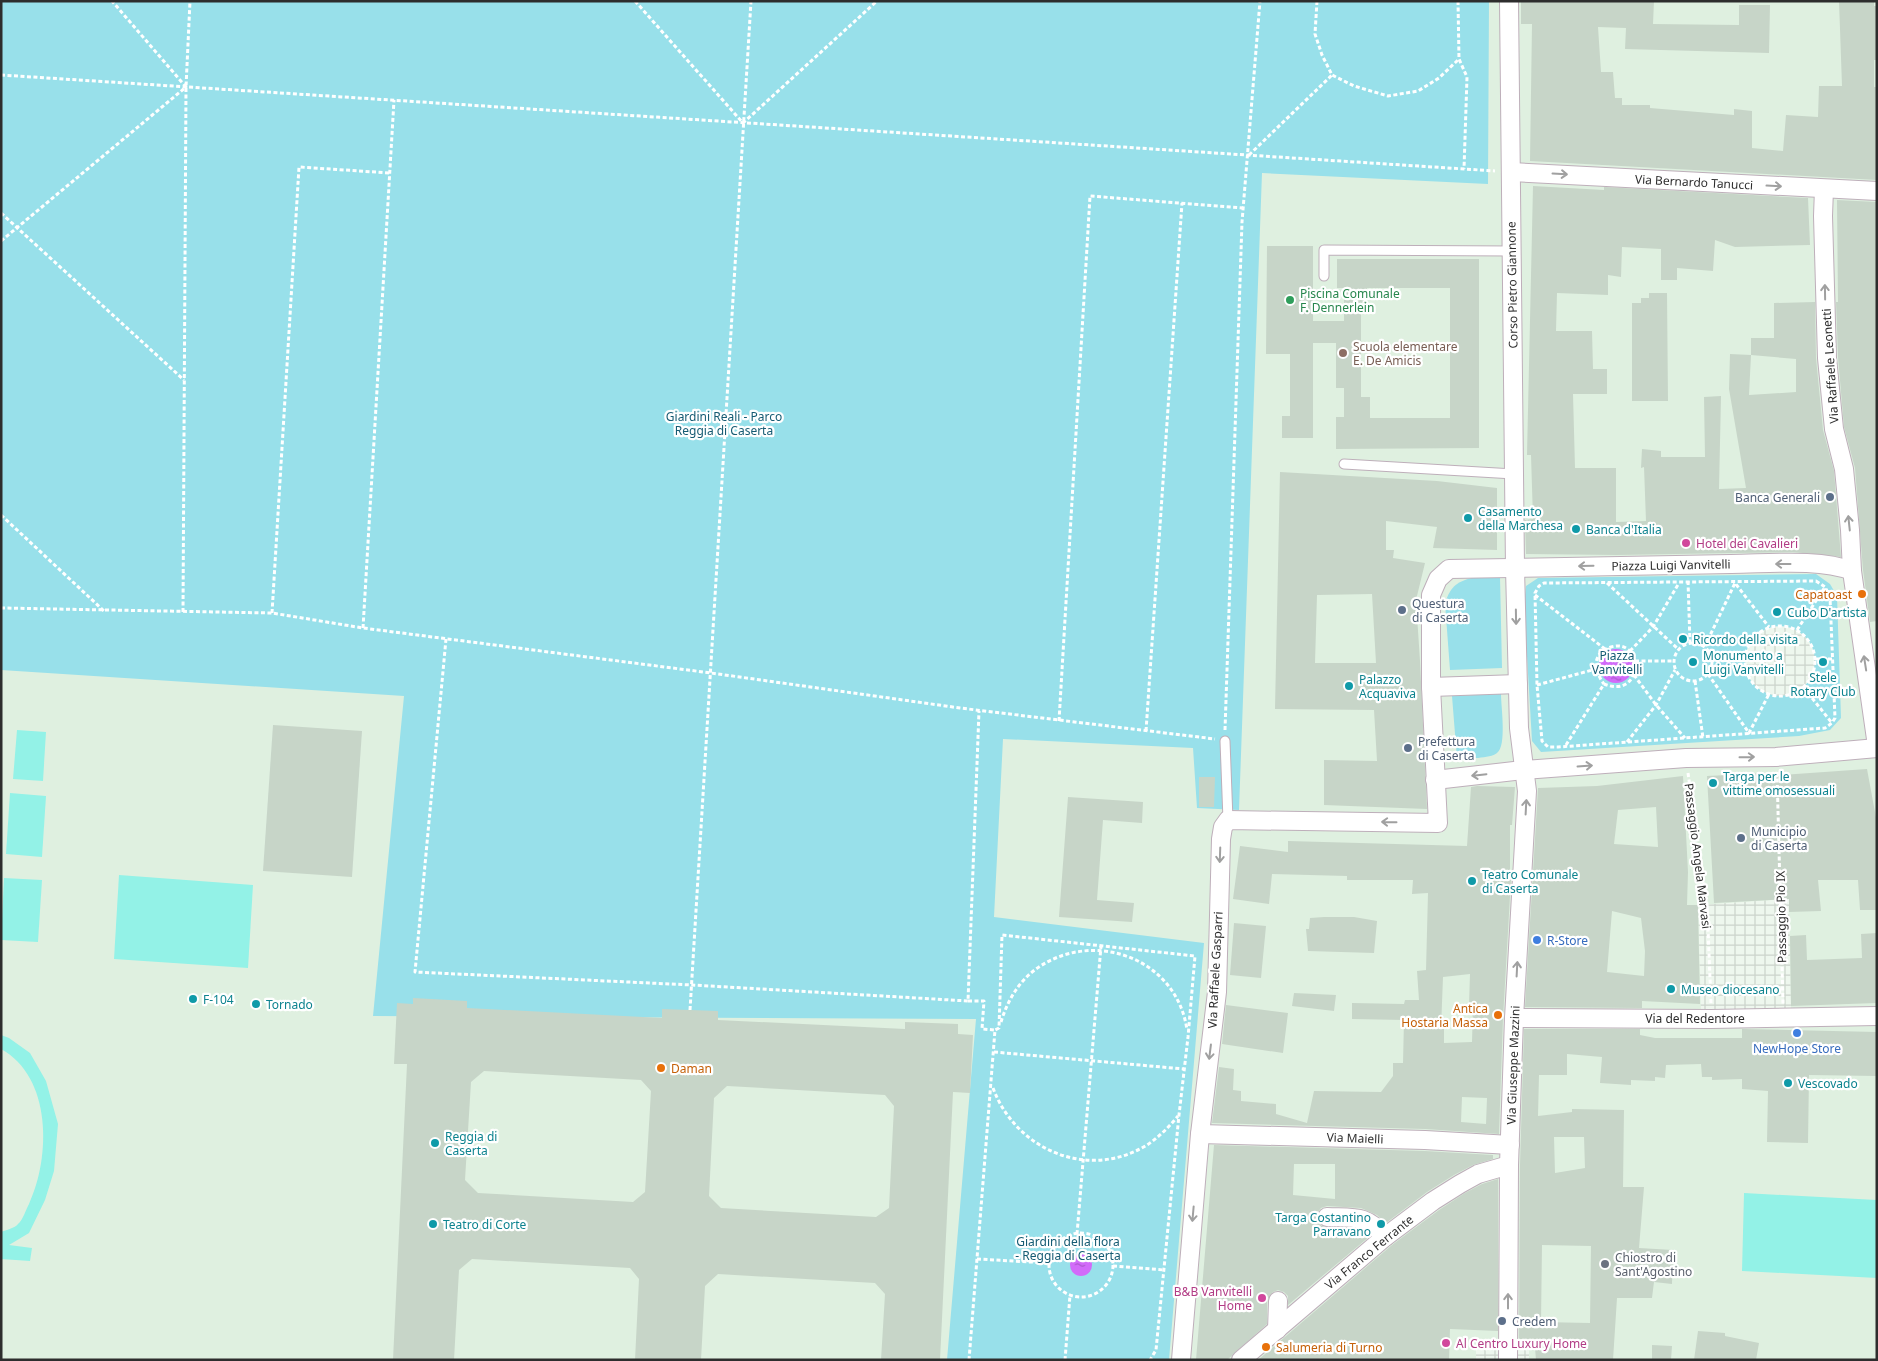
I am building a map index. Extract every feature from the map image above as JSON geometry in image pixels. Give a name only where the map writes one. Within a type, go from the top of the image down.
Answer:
[{"type":"street","name":"Corso Pietro Giannone","points":[[1509,1],[1515,568]]},
{"type":"street","name":"Via Bernardo Tanucci","points":[[1511,172],[1877,191]]},
{"type":"street","name":"Via Raffaele Leonetti","points":[[1824,189],[1827,358],[1834,429],[1844,469],[1852,571]]},
{"type":"street","name":"Piazza Luigi Vanvitelli","points":[[1435,780],[1432,688],[1432,595],[1438,579],[1449,570],[1810,563],[1840,566],[1852,571]]},
{"type":"street","points":[[1515,568],[1519,728],[1530,770]]},
{"type":"street","points":[[1228,820],[1438,823],[1435,780],[1530,770],[1686,758],[1776,757],[1877,747],[1852,571]]},
{"type":"street","points":[[1432,688],[1518,684]]},
{"type":"street","name":"Via Giuseppe Mazzini","points":[[1508,1360],[1510,1145],[1514,1018],[1527,791],[1530,770]]},
{"type":"street","name":"Via Raffaele Gasparri","points":[[1181,1360],[1200,1134],[1217,992],[1221,839],[1223,827],[1228,820]]},
{"type":"street","name":"Via del Redentore","points":[[1514,1018],[1711,1019],[1877,1016]]},
{"type":"street","name":"Via Maielli","points":[[1200,1134],[1425,1140],[1510,1145]]},
{"type":"street","name":"Via Franco Ferrante","points":[[1241,1360],[1384,1236],[1460,1184],[1478,1174],[1510,1165]]},
{"type":"street","points":[[1327,1217],[1362,1218],[1377,1227],[1384,1236]]},
{"type":"street","points":[[1277,1330],[1278,1301]]},
{"type":"lane","points":[[1324,276],[1324,250],[1512,251]]},
{"type":"lane","points":[[1344,464],[1514,474]]},
{"type":"lane","points":[[1225,740],[1228,820]]},
{"type":"path","points":[[112,1],[186,87]]},
{"type":"path","points":[[183,612],[186,87],[190,1]]},
{"type":"path","points":[[635,1],[743,123]]},
{"type":"path","points":[[690,1010],[751,1]]},
{"type":"path","points":[[743,123],[877,1]]},
{"type":"path","points":[[1,608],[272,613],[363,628],[711,673],[979,711],[1225,740],[1243,208],[1249,155],[1260,1]]},
{"type":"path","points":[[1317,1],[1315,34],[1332,75],[1354,86],[1388,96],[1418,91],[1439,78],[1459,58]]},
{"type":"path","points":[[1458,1],[1459,58],[1467,77],[1464,169]]},
{"type":"path","points":[[1,75],[1511,172]]},
{"type":"path","points":[[1249,155],[1332,75]]},
{"type":"path","points":[[1,242],[186,87]]},
{"type":"path","points":[[363,628],[394,100]]},
{"type":"path","points":[[272,613],[299,167],[390,173]]},
{"type":"path","points":[[1059,721],[1090,196],[1243,208]]},
{"type":"path","points":[[1146,731],[1182,203]]},
{"type":"path","points":[[1,213],[184,380]]},
{"type":"path","points":[[1,515],[104,611]]},
{"type":"path","points":[[1816,581],[1826,586],[1830,597],[1833,659],[1835,718],[1832,724],[1825,728],[1548,747],[1542,740],[1538,685],[1535,596],[1539,586],[1544,583],[1679,582],[1816,581]]},
{"type":"path","points":[[1630,651],[1653,627],[1679,582]]},
{"type":"path","points":[[1688,582],[1690,642]]},
{"type":"path","points":[[1606,583],[1678,649]]},
{"type":"path","points":[[1735,583],[1769,627]]},
{"type":"path","points":[[1704,646],[1735,583]]},
{"type":"path","points":[[1797,630],[1826,586]]},
{"type":"path","points":[[1535,596],[1605,650]]},
{"type":"path","points":[[1776,625],[1789,626],[1797,630],[1806,636],[1815,653],[1816,665],[1809,681],[1798,691],[1787,695],[1769,694],[1759,689],[1751,681],[1747,673],[1745,658],[1748,645],[1760,632],[1769,627],[1776,625]]},
{"type":"path","points":[[446,639],[414,972],[984,1001],[982,1029],[995,1030],[999,1028],[1006,1006],[1018,986],[1035,969],[1055,957],[1101,948],[1139,961],[1156,973],[1170,988],[1180,1005],[1188,1037]]},
{"type":"path","points":[[1690,642],[1704,646],[1712,659],[1712,667],[1708,674],[1703,679],[1695,681],[1687,681],[1680,677],[1675,670],[1673,661],[1678,649],[1690,642]]},
{"type":"path","points":[[1612,646],[1622,646],[1630,651],[1635,661],[1634,675],[1630,681],[1618,687],[1604,684],[1596,669],[1597,659],[1602,651],[1612,646]]},
{"type":"path","points":[[1712,659],[1745,658]]},
{"type":"path","points":[[1815,659],[1833,659]]},
{"type":"path","points":[[1635,661],[1673,661]]},
{"type":"path","points":[[1538,685],[1596,669]]},
{"type":"path","points":[[1627,742],[1656,705],[1675,670]]},
{"type":"path","points":[[1708,674],[1748,733]]},
{"type":"path","points":[[1634,675],[1656,705],[1685,738]]},
{"type":"path","points":[[1695,681],[1703,736]]},
{"type":"path","points":[[1566,745],[1604,684]]},
{"type":"path","points":[[1804,688],[1832,724]]},
{"type":"path","points":[[1748,733],[1769,694]]},
{"type":"path","points":[[968,1001],[979,711]]},
{"type":"path","name":"Passaggio Pio IX","points":[[1776,757],[1783,1018]]},
{"type":"path","name":"Passaggio Angela Marvasi","points":[[1686,758],[1706,904],[1710,955],[1711,1019]]},
{"type":"path","points":[[999,1028],[1002,935],[1101,948],[1195,956],[1156,1350],[1150,1360]]},
{"type":"path","points":[[1077,1234],[1101,948]]},
{"type":"path","points":[[969,1360],[995,1030]]},
{"type":"path","points":[[994,1052],[1184,1069]]},
{"type":"path","points":[[992,1085],[1005,1114],[1026,1137],[1053,1153],[1084,1160],[1106,1159],[1127,1154],[1147,1145],[1165,1131],[1179,1114]]},
{"type":"path","points":[[1077,1234],[1088,1234],[1098,1238],[1111,1255],[1113,1266],[1111,1276],[1099,1292],[1090,1296],[1070,1295],[1061,1290],[1054,1282],[1050,1273],[1049,1262],[1052,1252],[1058,1243],[1067,1237],[1077,1234]]},
{"type":"path","points":[[977,1259],[1049,1262]]},
{"type":"path","points":[[1113,1266],[1164,1270]]},
{"type":"path","points":[[1065,1360],[1070,1295]]},
{"type":"green space","name":"Giardini Reali - Parco Reggia di Caserta","points":[[1,1],[1489,1],[1488,184],[1262,173],[1239,810],[1197,808],[1193,748],[1003,739],[994,917],[1204,943],[1169,1360],[947,1360],[976,1019],[373,1016],[404,696],[1,670]]},
{"type":"green space","name":"Piazza Vanvitelli","points":[[1816,574],[1830,584],[1837,596],[1841,718],[1830,730],[1799,736],[1541,752],[1532,741],[1524,605],[1526,586],[1538,578]]},
{"type":"green space","points":[[1476,577],[1500,577],[1502,668],[1450,670],[1445,603],[1456,585],[1464,580]]},
{"type":"green space","points":[[1501,694],[1503,735],[1500,749],[1494,755],[1457,759],[1452,696]]},
{"type":"shaded area","points":[[1787,626],[1800,632],[1809,641],[1813,647],[1815,661],[1813,675],[1805,686],[1794,694],[1773,696],[1766,694],[1755,686],[1747,675],[1745,654],[1747,647],[1755,636],[1766,628]]},
{"type":"shaded area","points":[[17,730],[46,732],[43,781],[13,779]]},
{"type":"shaded area","points":[[10,793],[46,796],[42,857],[6,854]]},
{"type":"shaded area","points":[[119,875],[253,885],[248,968],[114,959]]},
{"type":"shaded area","points":[[4,878],[42,880],[38,942],[1,940]]},
{"type":"shaded area","points":[[1789,899],[1791,1012],[1701,1012],[1698,905]]},
{"type":"shaded area","points":[[1,1035],[9,1038],[30,1053],[46,1081],[58,1124],[54,1171],[45,1200],[29,1233],[9,1245],[32,1248],[30,1261],[1,1259],[1,1232],[15,1227],[20,1222],[36,1185],[41,1164],[43,1142],[42,1119],[38,1098],[30,1078],[18,1062],[1,1049]]},
{"type":"shaded area","points":[[1744,1193],[1877,1200],[1877,1278],[1742,1271]]},
{"type":"shaded area","points":[[1529,1348],[1529,1360],[1476,1360],[1476,1350]]},
{"type":"water","points":[[1616,649],[1628,654],[1633,666],[1628,678],[1616,683],[1604,678],[1599,666],[1604,654]]},
{"type":"water","points":[[1081,1254],[1089,1257],[1092,1265],[1089,1273],[1081,1276],[1073,1273],[1070,1265],[1073,1257]]},
{"type":"building","points":[[1521,1],[1654,1],[1653,24],[1739,25],[1739,5],[1770,5],[1769,53],[1625,49],[1626,28],[1598,27],[1601,72],[1613,72],[1615,98],[1622,98],[1622,105],[1650,105],[1650,108],[1734,115],[1734,109],[1752,111],[1752,148],[1783,151],[1786,115],[1818,117],[1819,86],[1842,86],[1839,1],[1874,1],[1874,6],[1877,6],[1877,60],[1874,60],[1874,87],[1877,87],[1877,180],[1530,161],[1532,24],[1521,24]]},
{"type":"building","points":[[1533,186],[1604,190],[1604,187],[1808,198],[1810,245],[1735,247],[1715,240],[1713,271],[1677,268],[1677,280],[1661,280],[1661,249],[1622,247],[1621,277],[1608,275],[1608,295],[1557,293],[1556,331],[1592,331],[1593,369],[1607,369],[1607,394],[1573,394],[1575,468],[1616,468],[1616,522],[1646,521],[1644,467],[1641,468],[1642,449],[1661,451],[1661,457],[1705,457],[1704,397],[1721,396],[1719,489],[1746,488],[1729,389],[1730,354],[1751,355],[1751,338],[1774,338],[1774,303],[1815,302],[1816,358],[1823,430],[1834,471],[1841,557],[1793,552],[1617,555],[1526,554],[1525,520],[1533,519],[1531,455],[1527,455]],"holes":[[[1751,355],[1796,359],[1796,392],[1749,395]]]},
{"type":"building","points":[[1837,200],[1877,202],[1877,621],[1870,622],[1863,570],[1855,468],[1844,427],[1838,357],[1836,302],[1838,302]]},
{"type":"building","name":"Scuola elementare E. De Amicis","points":[[1267,246],[1313,246],[1313,321],[1344,321],[1344,288],[1337,288],[1337,259],[1479,259],[1479,448],[1336,449],[1336,417],[1344,417],[1344,388],[1336,388],[1336,343],[1313,343],[1313,438],[1282,438],[1282,416],[1290,416],[1290,354],[1266,354]],"holes":[[[1367,288],[1450,288],[1450,418],[1370,418],[1370,397],[1361,397],[1361,304],[1367,304]]]},
{"type":"building","points":[[1649,293],[1667,293],[1668,401],[1632,401],[1632,303],[1641,303],[1641,298],[1649,298]]},
{"type":"building","name":"Palazzo Acquaviva","points":[[1280,472],[1437,481],[1497,488],[1497,550],[1433,548],[1437,527],[1386,521],[1386,550],[1394,550],[1393,558],[1425,563],[1416,600],[1427,809],[1324,805],[1324,760],[1377,761],[1374,710],[1275,709]],"holes":[[[1372,594],[1376,663],[1315,663],[1317,595]]]},
{"type":"building","points":[[273,725],[362,731],[352,877],[263,871]]},
{"type":"building","points":[[1867,769],[1877,823],[1877,910],[1860,910],[1858,880],[1818,880],[1821,911],[1789,912],[1789,899],[1714,903],[1707,776],[1769,773],[1769,776]]},
{"type":"building","points":[[1683,776],[1688,872],[1687,905],[1698,905],[1700,1004],[1642,1001],[1642,1008],[1525,1007],[1538,788],[1597,786]],"holes":[[[1656,807],[1658,847],[1614,844],[1618,810]],[[1612,911],[1641,918],[1645,951],[1644,976],[1607,972]]]},
{"type":"building","points":[[1199,777],[1215,777],[1214,807],[1199,807]]},
{"type":"building","points":[[1471,787],[1515,787],[1512,825],[1510,825],[1511,879],[1499,1134],[1425,1129],[1212,1123],[1219,1067],[1234,1069],[1233,1090],[1241,1091],[1241,1101],[1276,1104],[1276,1114],[1307,1123],[1314,1091],[1381,1092],[1393,1076],[1393,1063],[1403,1063],[1404,1020],[1352,1019],[1352,1003],[1404,1004],[1405,1000],[1419,1000],[1417,971],[1426,970],[1428,893],[1412,894],[1413,880],[1347,880],[1347,876],[1272,874],[1269,904],[1233,899],[1240,846],[1288,852],[1288,841],[1467,846]],"holes":[[[1470,974],[1469,1006],[1473,1006],[1472,1042],[1444,1043],[1444,1027],[1441,1029],[1443,977]],[[1462,1097],[1487,1098],[1486,1124],[1461,1122]]]},
{"type":"building","points":[[1068,797],[1143,802],[1142,823],[1103,820],[1097,900],[1134,903],[1132,922],[1059,917]]},
{"type":"building","points":[[1354,917],[1377,921],[1374,953],[1308,951],[1306,929],[1309,929],[1310,918]]},
{"type":"building","points":[[1234,923],[1266,926],[1261,978],[1230,975]]},
{"type":"building","points":[[1877,933],[1877,1003],[1791,1006],[1790,936],[1806,935],[1807,960],[1862,958],[1861,934]]},
{"type":"building","points":[[1294,993],[1336,995],[1334,1011],[1292,1006]]},
{"type":"building","name":"Reggia di Caserta","points":[[413,998],[467,1001],[467,1008],[662,1018],[662,1009],[718,1011],[718,1020],[905,1029],[905,1022],[958,1024],[958,1034],[973,1035],[970,1093],[953,1092],[940,1360],[881,1360],[885,1294],[875,1283],[718,1274],[705,1286],[701,1360],[635,1360],[639,1279],[630,1268],[472,1259],[459,1270],[454,1360],[393,1360],[407,1064],[394,1064],[397,1003],[413,1004]],"holes":[[[484,1071],[641,1080],[651,1091],[645,1192],[633,1202],[478,1193],[465,1180],[471,1082]],[[727,1086],[885,1095],[894,1106],[889,1208],[876,1217],[721,1208],[709,1196],[714,1098]]]},
{"type":"building","points":[[1226,1005],[1288,1013],[1283,1053],[1222,1044]]},
{"type":"building","points":[[1524,1029],[1640,1029],[1640,1035],[1655,1038],[1742,1038],[1742,1029],[1877,1032],[1877,1076],[1809,1075],[1808,1143],[1767,1142],[1768,1091],[1742,1089],[1742,1079],[1712,1080],[1712,1077],[1702,1077],[1701,1064],[1666,1065],[1665,1078],[1655,1077],[1655,1081],[1631,1080],[1631,1085],[1600,1083],[1602,1057],[1567,1054],[1567,1075],[1539,1075],[1538,1116],[1572,1112],[1572,1109],[1624,1110],[1623,1187],[1644,1187],[1639,1248],[1673,1250],[1672,1284],[1654,1282],[1652,1298],[1617,1298],[1613,1360],[1536,1360],[1535,1348],[1519,1349],[1520,1165]],"holes":[[[1554,1137],[1584,1137],[1585,1168],[1555,1173]],[[1542,1245],[1591,1246],[1590,1323],[1541,1322]]]},
{"type":"building","points":[[1214,1145],[1425,1151],[1493,1155],[1493,1159],[1473,1165],[1427,1192],[1386,1223],[1377,1215],[1361,1208],[1327,1206],[1321,1208],[1316,1217],[1318,1223],[1322,1226],[1357,1229],[1370,1236],[1288,1305],[1288,1296],[1284,1292],[1278,1290],[1273,1292],[1267,1300],[1267,1324],[1227,1360],[1196,1360]],"holes":[[[1294,1164],[1335,1164],[1335,1199],[1293,1195]]]},
{"type":"building","points":[[1498,1179],[1498,1331],[1450,1329],[1449,1360],[1258,1360],[1392,1245],[1465,1193],[1482,1184]]},
{"type":"building","points":[[1698,1331],[1725,1333],[1725,1336],[1759,1343],[1756,1360],[1694,1360]]},
{"type":"building","points":[[1652,1345],[1672,1346],[1671,1360],[1652,1360]]},
{"type":"place","name":"Piscina Comunale F. Dennerlein","points":[[1290,300]]},
{"type":"place","name":"Scuola elementare E. De Amicis","points":[[1343,353]]},
{"type":"place","name":"Banca Generali","points":[[1830,497]]},
{"type":"place","name":"Casamento della Marchesa","points":[[1468,518]]},
{"type":"place","name":"Banca d'Italia","points":[[1576,529]]},
{"type":"place","name":"Hotel dei Cavalieri","points":[[1686,543]]},
{"type":"place","name":"Capatoast","points":[[1862,594]]},
{"type":"place","name":"Questura di Caserta","points":[[1402,610]]},
{"type":"place","name":"Cubo D'artista","points":[[1777,612]]},
{"type":"place","name":"Ricordo della visita","points":[[1683,639]]},
{"type":"place","name":"Monumento a Luigi Vanvitelli","points":[[1693,662]]},
{"type":"place","name":"Stele Rotary Club","points":[[1823,662]]},
{"type":"place","name":"Palazzo Acquaviva","points":[[1349,686]]},
{"type":"place","name":"Prefettura di Caserta","points":[[1408,748]]},
{"type":"place","name":"Targa per le vittime omosessuali","points":[[1713,783]]},
{"type":"place","name":"Municipio di Caserta","points":[[1741,838]]},
{"type":"place","name":"Teatro Comunale di Caserta","points":[[1472,881]]},
{"type":"place","name":"R-Store","points":[[1537,940]]},
{"type":"place","name":"Museo diocesano","points":[[1671,989]]},
{"type":"place","name":"F-104","points":[[193,999]]},
{"type":"place","name":"Tornado","points":[[256,1004]]},
{"type":"place","name":"Antica Hostaria Massa","points":[[1498,1015]]},
{"type":"place","name":"NewHope Store","points":[[1797,1033]]},
{"type":"place","name":"Daman","points":[[661,1068]]},
{"type":"place","name":"Vescovado","points":[[1788,1083]]},
{"type":"place","name":"Reggia di Caserta","points":[[435,1143]]},
{"type":"place","name":"Teatro di Corte","points":[[433,1224]]},
{"type":"place","name":"Targa Costantino Parravano","points":[[1381,1224]]},
{"type":"place","name":"Chiostro di Sant'Agostino","points":[[1605,1264]]},
{"type":"place","name":"B&B Vanvitelli Home","points":[[1262,1298]]},
{"type":"place","name":"Credem","points":[[1502,1321]]},
{"type":"place","name":"Al Centro Luxury Home","points":[[1446,1343]]},
{"type":"place","name":"Salumeria di Turno","points":[[1266,1347]]},
{"type":"park label","name":"Giardini della flora - Reggia di Caserta","points":[[1068,1248]]}]
